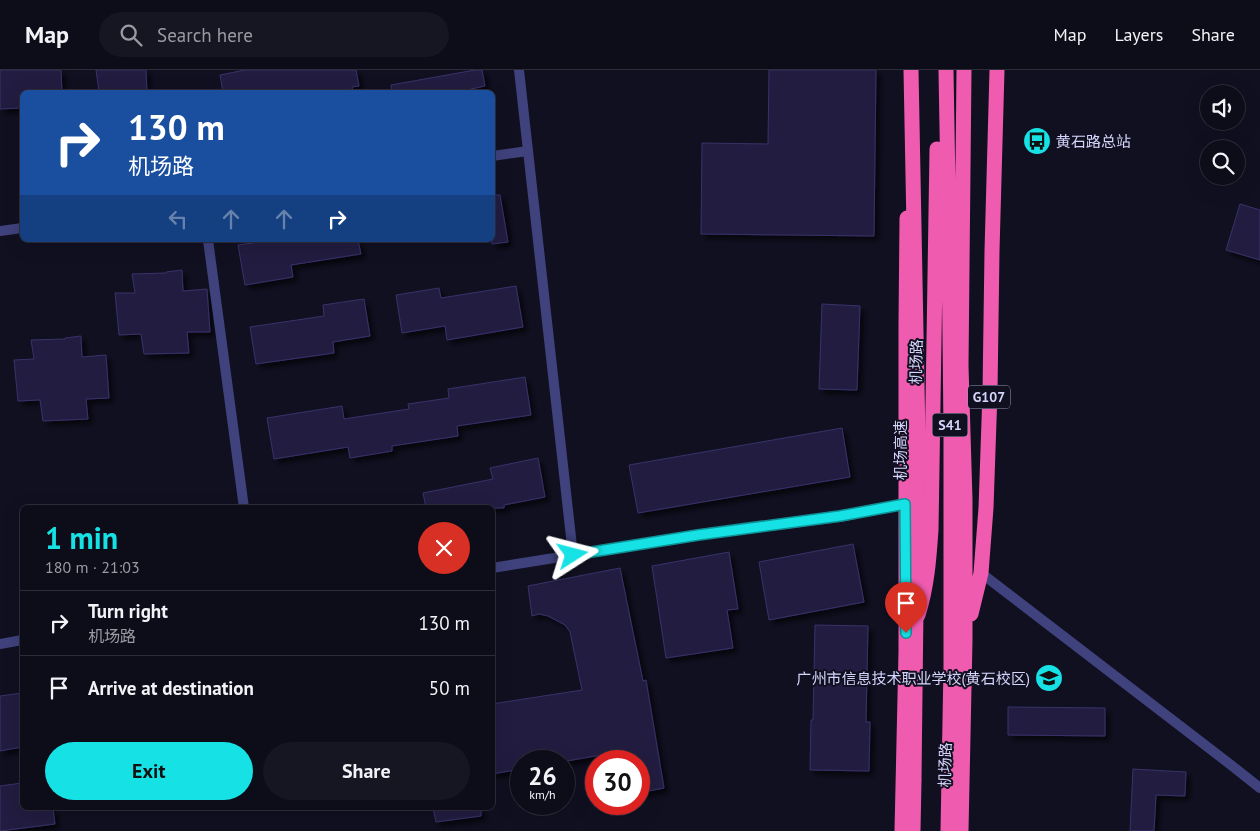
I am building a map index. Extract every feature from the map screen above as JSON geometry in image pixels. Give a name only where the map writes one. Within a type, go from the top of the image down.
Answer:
[{"type":"highway","name":"机场路","points":[[902,831],[906,652],[906,325],[910,70]]},
{"type":"highway","name":"机场高速","points":[[910,70],[918,437],[913,831]]},
{"type":"highway","name":"机场路","points":[[906,652],[924,593],[930,555],[938,70]]},
{"type":"highway","name":"S41","points":[[946,70],[950,421],[948,831]]},
{"type":"highway","name":"机场路","points":[[961,831],[966,557],[961,366],[964,70]]},
{"type":"highway","name":"机场路","points":[[965,640],[980,574],[986,508],[997,70]]},
{"type":"street","points":[[519,70],[573,555]]},
{"type":"street","points":[[495,156],[528,151]]},
{"type":"street","points":[[0,231],[20,228]]},
{"type":"street","points":[[208,242],[244,505]]},
{"type":"street","points":[[495,568],[698,535],[840,516],[905,504]]},
{"type":"street","points":[[980,574],[1260,788]]},
{"type":"street","points":[[0,644],[20,640]]},
{"type":"building","points":[[0,70],[61,70],[62,90],[20,90],[20,108],[0,109]]},
{"type":"building","points":[[96,70],[146,70],[147,90],[99,90]]},
{"type":"building","points":[[245,70],[356,70],[359,86],[352,87],[353,90],[223,90],[220,75]]},
{"type":"building","points":[[482,70],[485,86],[471,90],[392,90],[391,85]]},
{"type":"building","points":[[769,70],[876,70],[874,236],[701,234],[702,143],[768,144]]},
{"type":"building","points":[[495,195],[500,195],[508,242],[492,244],[492,242],[495,242]]},
{"type":"building","points":[[1240,204],[1260,210],[1260,260],[1226,250]]},
{"type":"building","points":[[259,242],[358,242],[361,254],[291,265],[293,277],[245,285],[238,245]]},
{"type":"building","points":[[182,270],[183,291],[207,289],[210,332],[187,332],[189,353],[144,354],[141,334],[119,335],[115,293],[135,293],[132,274],[166,273]]},
{"type":"building","points":[[516,286],[523,327],[447,340],[445,326],[402,333],[396,295],[439,288],[441,298]]},
{"type":"building","points":[[364,299],[370,336],[333,342],[334,353],[256,364],[250,327],[324,316],[323,305]]},
{"type":"building","points":[[822,304],[860,306],[857,390],[819,389]]},
{"type":"building","points":[[81,336],[82,357],[106,355],[109,398],[86,399],[88,419],[43,421],[40,400],[18,401],[14,360],[34,359],[31,340],[65,339]]},
{"type":"building","points":[[525,377],[531,415],[457,426],[458,436],[392,446],[392,451],[350,458],[348,447],[274,459],[267,418],[342,406],[344,419],[409,409],[408,404],[449,398],[448,389]]},
{"type":"building","points":[[842,428],[850,477],[638,513],[629,465]]},
{"type":"building","points":[[538,458],[545,497],[504,505],[504,508],[495,508],[495,505],[425,505],[423,493],[493,479],[490,468]]},
{"type":"building","points":[[853,544],[864,602],[769,620],[759,562]]},
{"type":"building","points":[[729,552],[738,609],[727,610],[733,648],[666,658],[652,566]]},
{"type":"building","points":[[620,568],[643,681],[646,680],[664,788],[650,791],[650,750],[585,750],[585,758],[575,760],[575,750],[510,750],[510,771],[495,773],[495,704],[582,690],[570,632],[565,625],[548,616],[539,614],[532,616],[528,586]]},
{"type":"building","points":[[815,625],[868,626],[866,722],[870,722],[869,771],[810,770]]},
{"type":"building","points":[[20,693],[20,747],[0,751],[0,696]]},
{"type":"building","points":[[1008,707],[1105,708],[1105,736],[1008,735]]},
{"type":"building","points":[[1133,769],[1186,772],[1185,796],[1156,795],[1154,831],[1130,831]]},
{"type":"building","points":[[20,783],[20,810],[53,810],[55,824],[0,831],[0,786]]},
{"type":"building","points":[[433,810],[481,810],[481,816],[436,822]]},
{"type":"place","name":"黄石路总站","points":[[1037,141]]},
{"type":"place","name":"广州市信息技术职业学校(黄石校区)","points":[[1049,678]]},
{"type":"route","points":[[573,555],[698,535],[840,516],[905,504],[906,633]]}]
